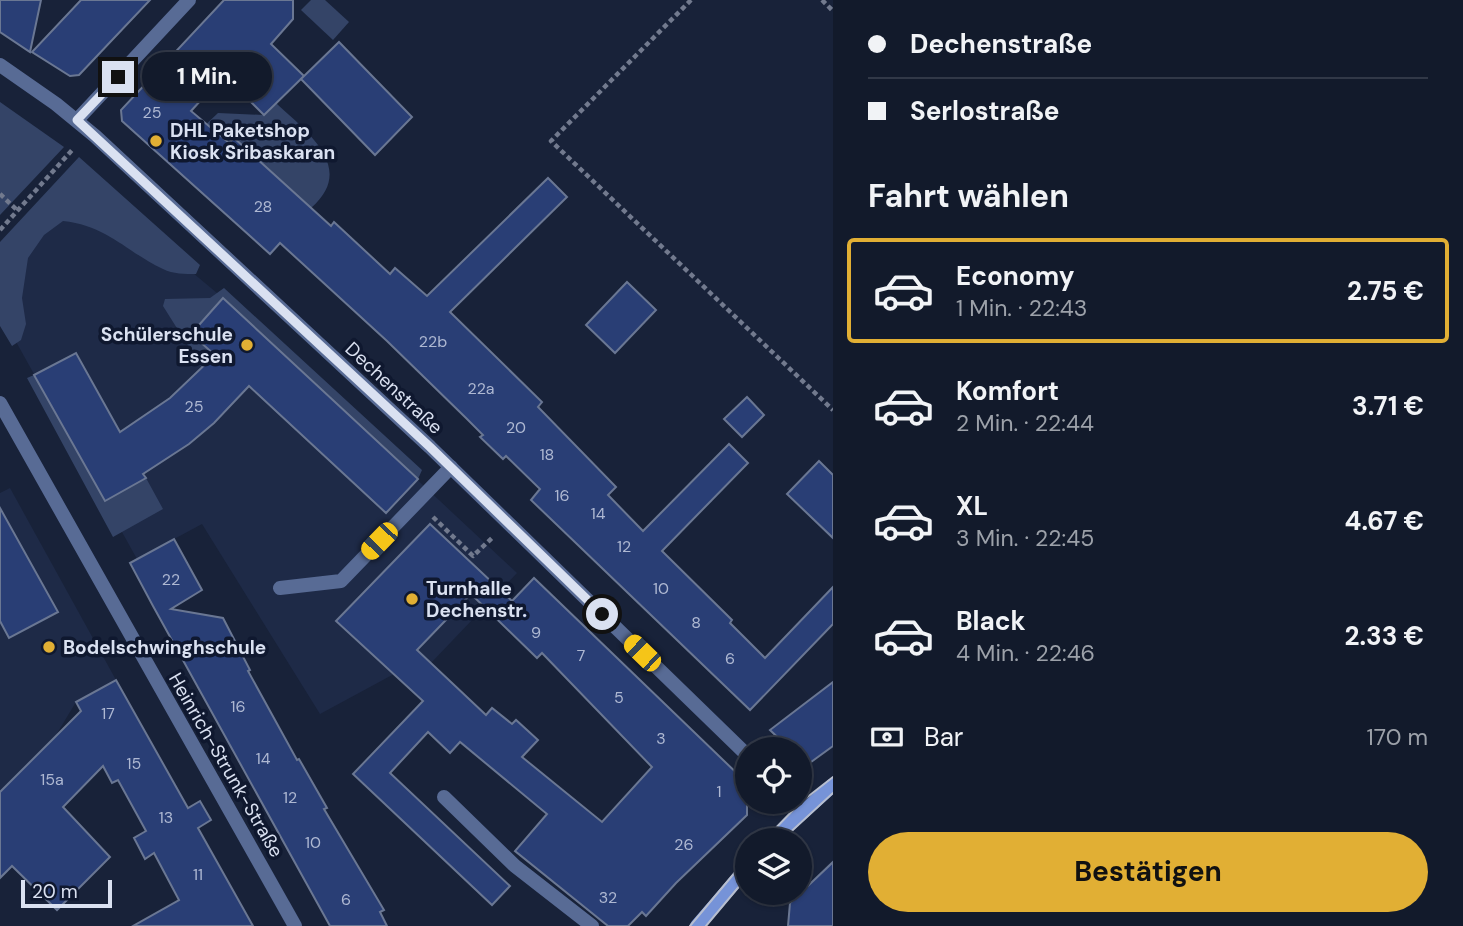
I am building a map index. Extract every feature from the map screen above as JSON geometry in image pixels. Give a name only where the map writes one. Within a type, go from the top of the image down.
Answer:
[{"type":"main road","points":[[812,798],[833,785]]},
{"type":"main road","points":[[782,828],[794,814]]},
{"type":"main road","points":[[697,926],[735,882]]},
{"type":"street","points":[[77,120],[189,0]]},
{"type":"street","name":"Dechenstraße","points":[[0,65],[77,120],[451,467],[735,743]]},
{"type":"street","name":"Heinrich-Strunk-Straße","points":[[0,404],[295,926]]},
{"type":"street","points":[[280,588],[341,581],[451,467]]},
{"type":"street","points":[[444,797],[514,866],[592,926]]},
{"type":"path","points":[[691,0],[551,141],[833,410]]},
{"type":"path","points":[[822,0],[833,11]]},
{"type":"path","points":[[0,230],[74,148]]},
{"type":"path","points":[[0,194],[18,211]]},
{"type":"path","points":[[417,502],[471,559],[494,535]]},
{"type":"shaded area","points":[[311,0],[325,0],[349,22],[333,40],[301,10]]},
{"type":"shaded area","points":[[0,102],[64,147],[0,215]]},
{"type":"shaded area","points":[[276,103],[313,138],[328,165],[329,179],[324,193],[311,208],[234,138],[229,143],[221,136],[214,143],[200,130],[218,113],[264,115]]},
{"type":"shaded area","points":[[79,157],[200,265],[196,274],[167,271],[92,228],[63,221],[44,235],[28,258],[22,298],[26,324],[21,340],[12,346],[0,326],[0,242]]},
{"type":"shaded area","points":[[82,165],[193,273],[517,573],[431,663],[394,674],[320,714],[202,524],[137,559],[0,313],[0,255]]},
{"type":"shaded area","points":[[224,288],[422,470],[418,479],[223,299],[192,333],[214,354],[202,368],[163,306],[165,299],[210,298]]},
{"type":"shaded area","points":[[34,375],[105,500],[146,478],[163,509],[113,537],[27,378]]},
{"type":"shaded area","name":"Bodelschwinghschule","points":[[10,488],[116,680],[76,702],[56,735],[0,792],[0,493]]},
{"type":"building","points":[[0,0],[41,0],[30,52],[0,32]]},
{"type":"building","points":[[81,0],[150,0],[79,75],[70,76],[32,52]]},
{"type":"building","points":[[224,0],[293,0],[293,19],[271,44],[304,76],[264,115],[224,75],[191,111],[229,143],[234,138],[331,226],[334,222],[390,274],[395,268],[427,296],[548,178],[567,197],[450,312],[542,402],[538,407],[616,487],[608,495],[643,531],[729,444],[748,463],[662,551],[732,620],[730,623],[765,658],[833,587],[833,624],[750,710],[531,500],[540,489],[506,456],[503,459],[480,437],[483,435],[387,341],[280,243],[270,254],[122,121],[121,110]]},
{"type":"building","points":[[339,42],[412,117],[375,155],[301,79]]},
{"type":"building","points":[[627,282],[656,310],[615,353],[586,325]]},
{"type":"building","points":[[223,298],[418,479],[386,513],[249,386],[214,423],[189,444],[143,474],[146,478],[105,501],[34,375],[76,353],[120,432],[170,398],[215,355],[191,334]]},
{"type":"building","points":[[747,397],[764,415],[742,437],[724,419]]},
{"type":"building","points":[[819,461],[833,475],[833,538],[787,494]]},
{"type":"building","points":[[0,508],[58,612],[9,638],[0,621]]},
{"type":"building","points":[[430,524],[512,601],[534,578],[735,771],[735,814],[747,815],[676,883],[646,916],[642,912],[628,926],[608,926],[515,851],[547,814],[460,742],[450,753],[428,732],[390,773],[510,886],[492,905],[353,774],[423,701],[336,621]],"holes":[[[471,594],[537,658],[542,653],[652,767],[602,822],[522,757],[538,740],[516,720],[512,724],[492,708],[486,715],[417,650]]]},
{"type":"building","points":[[174,539],[202,590],[171,609],[223,618],[250,670],[248,671],[327,808],[324,809],[384,910],[380,912],[387,926],[330,926],[153,606],[130,563]]},
{"type":"building","points":[[116,680],[188,808],[200,801],[211,820],[198,828],[253,926],[133,926],[179,900],[154,853],[145,859],[134,838],[146,831],[118,780],[112,783],[103,766],[63,807],[110,857],[57,910],[12,866],[0,878],[0,792],[81,711],[76,702]]},
{"type":"building","points":[[833,682],[833,746],[812,761],[812,737],[777,737],[770,730]]},
{"type":"building","points":[[833,862],[833,926],[788,926],[790,905],[812,905],[812,882]]},
{"type":"tram line","points":[[776,828],[801,802],[833,777]]},
{"type":"tram line","points":[[795,828],[833,793]]},
{"type":"tram line","points":[[690,926],[735,872]]},
{"type":"tram line","points":[[706,926],[735,891]]},
{"type":"place","name":"DHL Paketshop Kiosk Sribaskaran","points":[[156,141]]},
{"type":"place","name":"Schülerschule Essen","points":[[247,345]]},
{"type":"place","name":"Turnhalle Dechenstr.","points":[[412,599]]},
{"type":"place","name":"Bodelschwinghschule","points":[[49,647]]},
{"type":"route","points":[[118,77],[77,120],[430,447],[602,614]]}]
